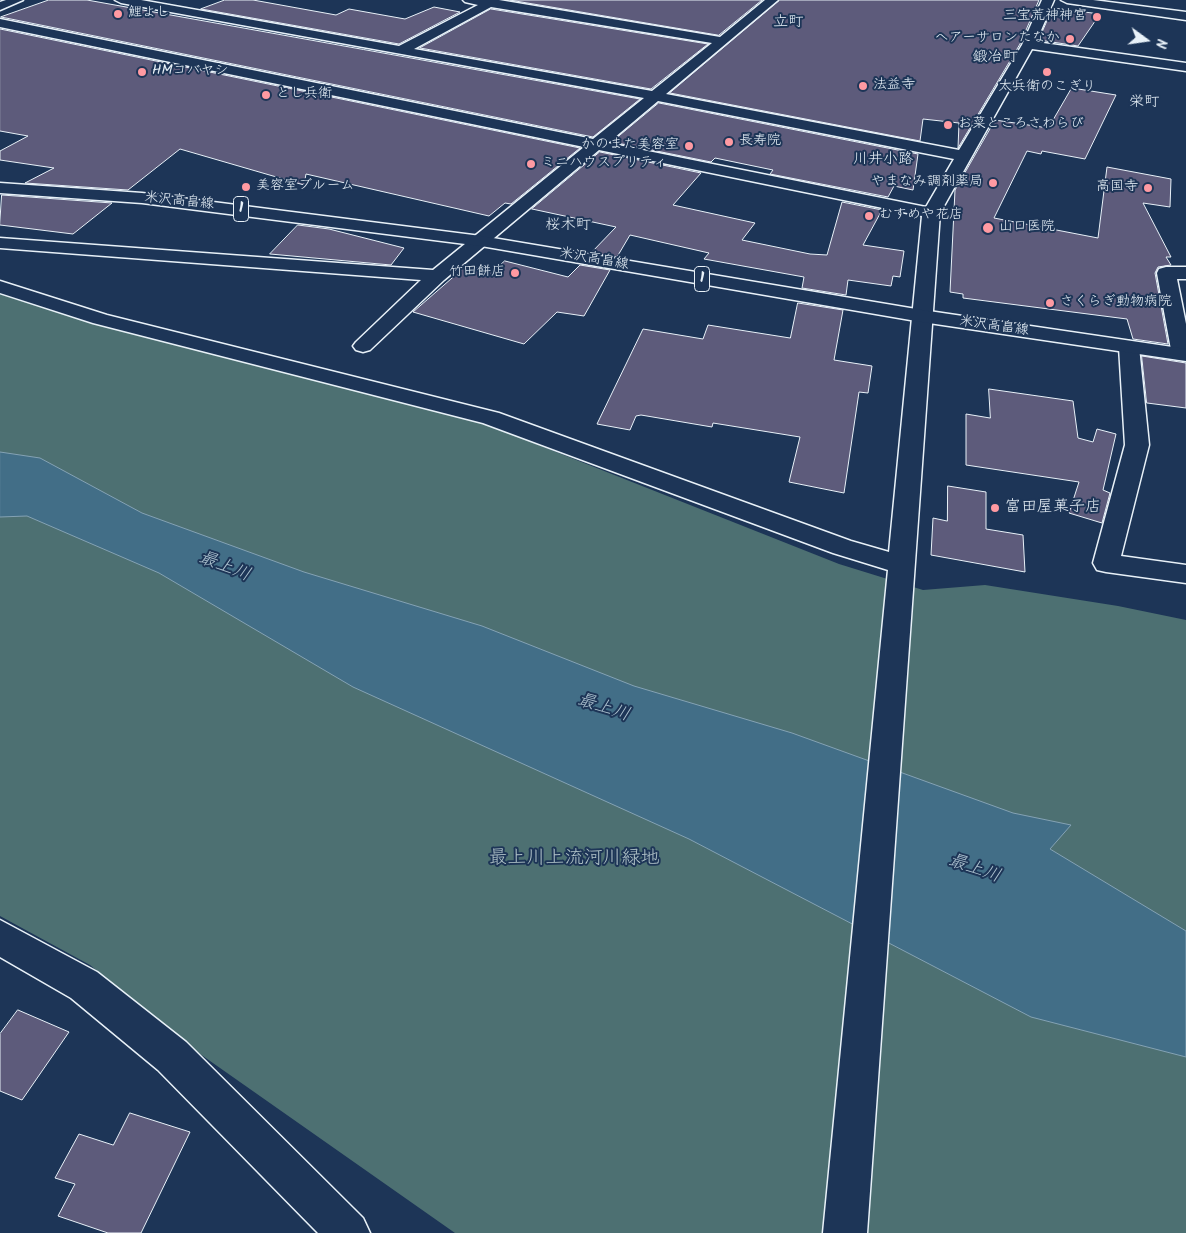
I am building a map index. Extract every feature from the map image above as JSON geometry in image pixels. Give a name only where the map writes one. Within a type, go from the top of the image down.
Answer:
[{"type":"street","points":[[0,6],[17,0]]},
{"type":"street","points":[[121,0],[654,96],[964,156]]},
{"type":"street","points":[[469,0],[492,2],[724,40]]},
{"type":"street","points":[[363,346],[437,276],[482,241],[596,143],[772,0]]},
{"type":"street","points":[[845,1233],[931,213],[1028,45],[1048,0]]},
{"type":"street","points":[[1067,0],[1186,16]]},
{"type":"street","points":[[402,50],[492,2]]},
{"type":"street","points":[[0,23],[596,143],[931,213]]},
{"type":"street","points":[[1028,45],[1186,67]]},
{"type":"street","name":"米沢高畠線","points":[[0,188],[161,200],[482,241],[922,316],[1184,355]]},
{"type":"street","points":[[0,243],[437,276]]},
{"type":"street","points":[[1184,355],[1166,274],[1186,272]]},
{"type":"street","points":[[0,287],[100,319],[492,418],[842,547],[902,566]]},
{"type":"street","points":[[1129,346],[1137,445],[1106,563],[1186,574]]},
{"type":"street","points":[[0,937],[84,985],[172,1056],[348,1233]]},
{"type":"green space","name":"最上川上流河川緑地","points":[[0,294],[114,329],[478,421],[839,564],[923,590],[985,585],[1118,606],[1186,620],[1186,1233],[455,1233],[183,1042],[90,965],[0,916]]},
{"type":"water","name":"最上川","points":[[0,452],[40,458],[142,513],[304,572],[482,626],[634,686],[792,733],[1013,813],[1071,825],[1050,849],[1186,931],[1186,1057],[1031,1017],[689,839],[353,687],[159,573],[27,516],[0,517]]},
{"type":"building","points":[[49,0],[87,0],[640,99],[593,137],[1,17]]},
{"type":"building","points":[[225,0],[253,0],[336,15],[349,9],[405,19],[434,7],[460,12],[399,44],[201,9]]},
{"type":"building","points":[[510,0],[762,0],[719,35]]},
{"type":"building","points":[[780,0],[1039,0],[1020,44],[958,148],[959,123],[923,119],[920,141],[670,93]]},
{"type":"building","points":[[1053,8],[1100,14],[1078,46],[1039,40]]},
{"type":"building","points":[[491,9],[708,44],[651,89],[420,48]]},
{"type":"building","points":[[0,29],[580,148],[511,204],[505,203],[489,216],[306,174],[304,185],[180,149],[128,190],[25,183],[54,168],[0,160],[0,151],[28,136],[0,131]]},
{"type":"building","points":[[1072,88],[1116,95],[1085,159],[1042,151],[1041,154],[1027,151],[994,218],[1098,238],[1107,167],[1171,179],[1170,207],[1143,203],[1171,257],[1166,257],[1171,265],[1158,267],[1155,273],[1168,344],[1133,339],[1127,319],[963,298],[963,294],[950,292],[955,190],[995,120],[1048,128]]},
{"type":"building","points":[[659,103],[918,154],[913,190],[894,186],[888,197],[770,174],[773,170],[715,158],[711,162],[612,142]]},
{"type":"building","points":[[600,152],[701,173],[673,205],[755,223],[742,240],[810,254],[827,255],[842,202],[882,210],[863,245],[904,251],[900,277],[893,276],[891,286],[848,280],[846,295],[802,288],[804,277],[704,259],[709,253],[630,235],[617,257],[591,253],[616,227],[532,209]]},
{"type":"building","points":[[2,195],[112,203],[73,234],[0,225]]},
{"type":"building","points":[[298,225],[329,229],[404,248],[391,265],[270,254]]},
{"type":"building","points":[[505,261],[568,277],[580,265],[610,270],[584,316],[557,312],[524,344],[413,312],[467,265],[492,272]]},
{"type":"building","points":[[798,303],[843,310],[834,360],[872,366],[868,393],[859,392],[844,493],[789,482],[800,437],[713,423],[712,427],[641,415],[636,416],[630,430],[597,424],[643,329],[703,339],[708,325],[790,338]]},
{"type":"building","points":[[1142,356],[1186,363],[1186,408],[1147,403]]},
{"type":"building","points":[[989,389],[1073,401],[1078,438],[1093,442],[1097,429],[1116,434],[1103,490],[1110,493],[1102,523],[1069,513],[1079,482],[966,465],[966,414],[990,418]]},
{"type":"building","points":[[948,486],[986,492],[986,529],[1023,535],[1025,572],[931,555],[933,518],[947,521]]},
{"type":"building","points":[[18,1010],[69,1032],[22,1100],[0,1091],[0,1034]]},
{"type":"building","points":[[130,1113],[190,1132],[141,1233],[108,1233],[58,1216],[75,1184],[55,1178],[79,1134],[113,1145]]},
{"type":"place","name":"鯉よし","points":[[118,14]]},
{"type":"place","name":"三宝荒神神宮","points":[[1097,17]]},
{"type":"place","name":"ヘアーサロンたなか","points":[[1070,39]]},
{"type":"place","name":"HMコバヤシ","points":[[142,72]]},
{"type":"place","name":"太兵衛のこぎり","points":[[1047,72]]},
{"type":"place","name":"法益寺","points":[[863,86]]},
{"type":"place","name":"とし兵衛","points":[[266,95]]},
{"type":"place","name":"お菜ところさわらび","points":[[948,125]]},
{"type":"place","name":"長寿院","points":[[729,142]]},
{"type":"place","name":"かのまた美容室","points":[[689,146]]},
{"type":"place","name":"ミニハウスプリティ","points":[[531,164]]},
{"type":"place","name":"やまなみ調剤薬局","points":[[993,183]]},
{"type":"place","name":"美容室ブルーム","points":[[246,187]]},
{"type":"place","name":"高国寺","points":[[1148,188]]},
{"type":"place","name":"むすめや花店","points":[[869,216]]},
{"type":"place","name":"山口医院","points":[[988,228]]},
{"type":"place","name":"竹田餅店","points":[[515,273]]},
{"type":"place","name":"さくらぎ動物病院","points":[[1050,303]]},
{"type":"place","name":"富田屋菓子店","points":[[995,508]]},
{"type":"district","name":"立町","points":[[788,23]]},
{"type":"district","name":"鍛冶町","points":[[995,58]]},
{"type":"district","name":"栄町","points":[[1144,103]]},
{"type":"district","name":"川井小路","points":[[883,160]]},
{"type":"district","name":"桜木町","points":[[568,226]]}]
